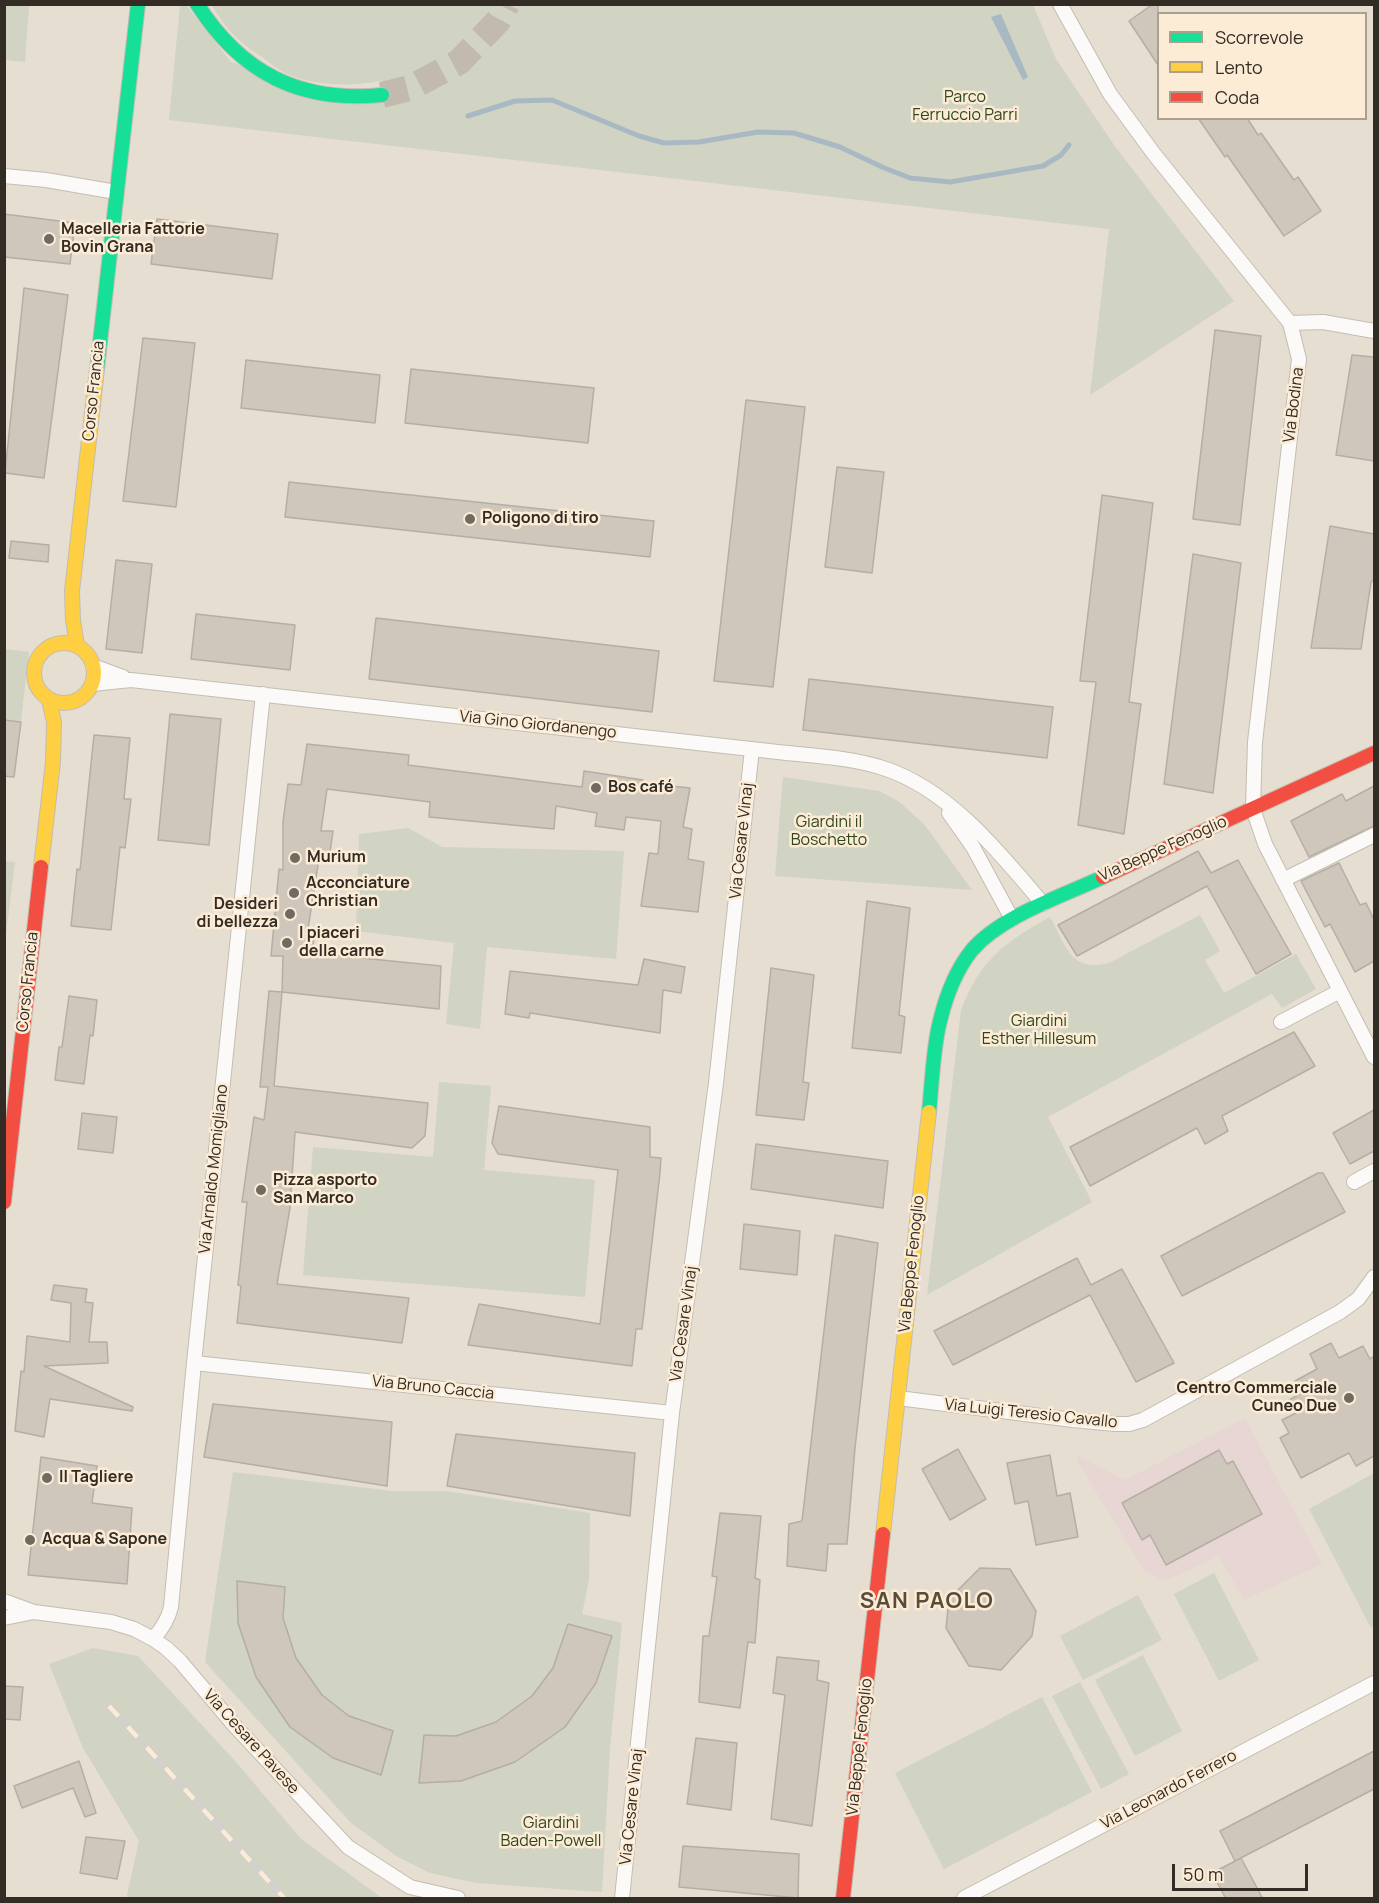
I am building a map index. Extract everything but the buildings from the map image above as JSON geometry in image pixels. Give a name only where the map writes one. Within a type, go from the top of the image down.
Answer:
[{"type":"main road","name":"Corso Francia","points":[[77,646],[72,591],[138,4]]},
{"type":"main road","points":[[197,4],[224,43],[247,63],[271,78],[298,89],[326,95],[354,98],[382,95]]},
{"type":"main road","name":"Corso Francia","points":[[53,646],[72,591]]},
{"type":"main road","points":[[61,643],[77,646],[84,651],[93,666],[92,684],[82,698],[73,702],[64,704],[50,700],[38,690],[34,678],[34,670],[40,656],[61,643]]},
{"type":"main road","name":"Corso Francia","points":[[4,1202],[53,762],[54,722],[50,700]]},
{"type":"main road","name":"Corso Francia","points":[[53,762],[56,758],[62,723],[73,702]]},
{"type":"main road","name":"Via Beppe Fenoglio","points":[[843,1899],[939,1023],[946,997],[972,951],[1012,919],[1374,753]]},
{"type":"street","name":"Via Bodina","points":[[1060,4],[1110,94],[1154,154],[1290,323],[1299,359],[1255,742],[1253,809]]},
{"type":"street","points":[[4,176],[46,180],[116,192]]},
{"type":"street","points":[[1290,323],[1323,322],[1374,331]]},
{"type":"street","name":"Via Gino Giordanengo","points":[[93,666],[131,680]]},
{"type":"street","name":"Via Gino Giordanengo","points":[[92,684],[131,680],[263,694],[752,749],[852,761],[883,768],[913,781],[937,796],[1005,859],[1043,904]]},
{"type":"street","name":"Via Arnaldo Momigliano","points":[[153,1639],[163,1627],[171,1607],[263,694]]},
{"type":"street","name":"Via Cesare Vinaj","points":[[622,1899],[672,1413],[716,1083],[752,749]]},
{"type":"street","name":"Via Gino Giordanengo","points":[[937,796],[973,847],[1012,919]]},
{"type":"street","points":[[1253,809],[1265,844],[1374,1057]]},
{"type":"street","points":[[1283,880],[1374,835]]},
{"type":"street","points":[[1281,1022],[1340,991]]},
{"type":"street","points":[[1354,1182],[1374,1171]]},
{"type":"street","name":"Via Luigi Teresio Cavallo","points":[[898,1398],[1074,1420],[1129,1424],[1143,1419],[1340,1312],[1358,1299],[1374,1277]]},
{"type":"street","name":"Via Bruno Caccia","points":[[194,1363],[672,1413]]},
{"type":"street","name":"Via Cesare Pavese","points":[[4,1601],[34,1612],[111,1622],[134,1629],[153,1639],[180,1661],[234,1725],[348,1847],[410,1887],[459,1899]]},
{"type":"street","name":"Via Cesare Pavese","points":[[4,1618],[34,1612]]},
{"type":"street","name":"Via Leonardo Ferrero","points":[[964,1899],[1374,1683]]},
{"type":"shaded area","points":[[1001,14],[1028,77],[1023,80],[991,17]]},
{"type":"shaded area","points":[[1245,1418],[1322,1564],[1244,1600],[1218,1556],[1166,1581],[1144,1571],[1076,1459],[1078,1456],[1125,1480]]},
{"type":"green space","points":[[4,5],[29,5],[25,62],[5,60]]},
{"type":"green space","name":"Parco Ferruccio Parri","points":[[180,5],[186,5],[231,62],[384,103],[380,81],[356,84],[319,83],[282,71],[233,34],[212,5],[1033,5],[1056,59],[1114,145],[1234,301],[1090,395],[1109,229],[169,120]]},
{"type":"green space","points":[[5,649],[29,652],[21,721],[5,720]]},
{"type":"green space","name":"Giardini il Boschetto","points":[[783,777],[879,791],[898,801],[924,824],[972,890],[775,876]]},
{"type":"green space","points":[[408,828],[442,847],[624,851],[616,959],[487,947],[480,1029],[446,1024],[454,943],[356,931],[359,834]]},
{"type":"green space","points":[[5,861],[15,862],[5,936]]},
{"type":"green space","name":"Giardini Esther Hillesum","points":[[1200,915],[1220,951],[1205,960],[1224,993],[1296,954],[1316,989],[1282,1008],[1272,994],[1048,1117],[1092,1202],[927,1295],[961,1010],[986,965],[1007,944],[1050,917],[1071,954],[1086,964],[1096,965],[1109,963]]},
{"type":"green space","points":[[439,1082],[491,1086],[484,1170],[595,1180],[585,1297],[303,1275],[313,1147],[433,1157]]},
{"type":"green space","name":"Giardini Baden-Powell","points":[[233,1472],[392,1491],[446,1491],[590,1513],[589,1580],[582,1614],[622,1623],[610,1749],[602,1892],[476,1883],[430,1873],[398,1857],[351,1823],[205,1662]]},
{"type":"green space","points":[[1374,1473],[1374,1626],[1371,1628],[1309,1509]]},
{"type":"green space","points":[[1214,1573],[1259,1660],[1219,1681],[1174,1594]]},
{"type":"green space","points":[[1138,1595],[1162,1640],[1083,1680],[1060,1636]]},
{"type":"green space","points":[[93,1648],[138,1656],[236,1762],[301,1839],[382,1898],[128,1898],[139,1841],[83,1748],[49,1664]]},
{"type":"green space","points":[[1143,1655],[1182,1731],[1135,1756],[1095,1680]]},
{"type":"green space","points":[[1080,1682],[1129,1774],[1101,1789],[1052,1696]]},
{"type":"green space","points":[[1042,1697],[1092,1792],[944,1869],[895,1773]]},
{"type":"waterway","points":[[468,116],[515,101],[552,100],[639,136],[664,143],[699,142],[758,132],[794,133],[840,147],[910,178],[950,182],[1043,166],[1061,155],[1069,145]]},
{"type":"tunnel","points":[[382,95],[410,88],[459,62],[498,21],[507,4]]},
{"type":"railway","points":[[109,1706],[284,1898]]},
{"type":"traffic: fast","points":[[97,369],[138,4]]},
{"type":"traffic: fast","points":[[197,4],[214,28],[233,48],[253,65],[275,78],[299,88],[325,94],[382,95]]},
{"type":"traffic: fast","points":[[929,1112],[936,1042],[942,1012],[956,975],[966,958],[984,938],[999,927],[1052,899],[1103,877]]},
{"type":"traffic: slow","points":[[77,646],[72,591],[97,369]]},
{"type":"traffic: slow","points":[[64,643],[81,648],[89,656],[94,673],[89,690],[81,698],[64,703],[47,698],[39,690],[34,673],[39,656],[47,648],[64,643]]},
{"type":"traffic: slow","points":[[41,867],[53,762],[54,722],[49,700]]},
{"type":"traffic: slow","points":[[883,1534],[929,1112]]},
{"type":"traffic: jam","points":[[1103,877],[1374,753]]},
{"type":"traffic: jam","points":[[4,1202],[41,867]]},
{"type":"traffic: jam","points":[[843,1898],[883,1534]]},
{"type":"place","name":"Macelleria Fattorie Bovin Grana","points":[[49,239]]},
{"type":"place","name":"Poligono di tiro","points":[[470,519]]},
{"type":"place","name":"Bos café","points":[[596,788]]},
{"type":"place","name":"Murium","points":[[295,858]]},
{"type":"place","name":"Acconciature Christian","points":[[294,893]]},
{"type":"place","name":"Desideri di bellezza","points":[[290,914]]},
{"type":"place","name":"I piaceri della carne","points":[[287,943]]},
{"type":"place","name":"Pizza asporto San Marco","points":[[261,1190]]},
{"type":"place","name":"Centro Commerciale Cuneo Due","points":[[1349,1398]]},
{"type":"place","name":"Il Tagliere","points":[[47,1478]]},
{"type":"place","name":"Acqua & Sapone","points":[[30,1540]]},
{"type":"district","name":"SAN PAOLO","points":[[927,1602]]}]
